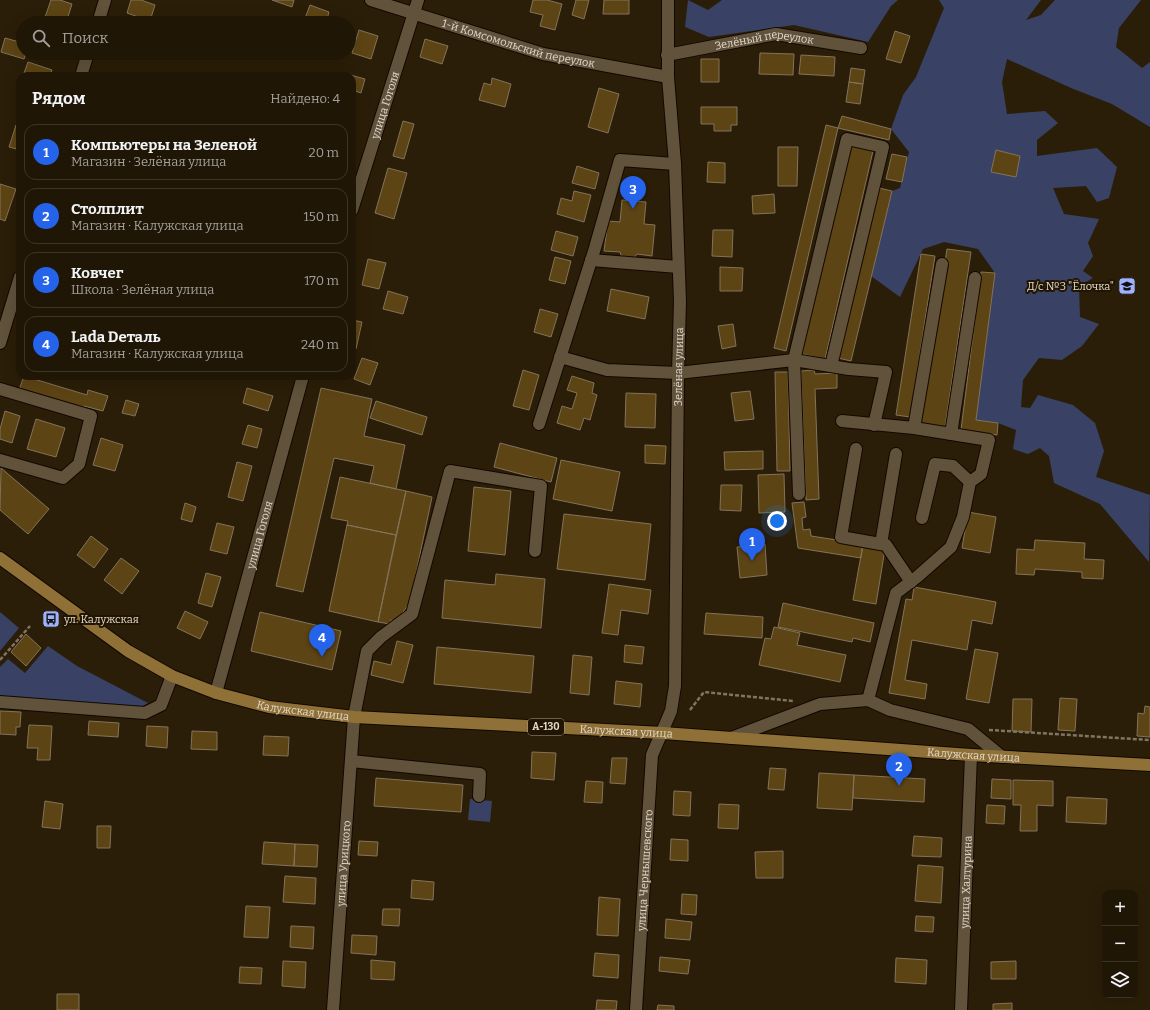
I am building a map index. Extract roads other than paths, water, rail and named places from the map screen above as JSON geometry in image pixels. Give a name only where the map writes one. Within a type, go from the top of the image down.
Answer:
[{"type":"main road","name":"Калужская улица","points":[[0,558],[128,651],[172,676],[216,693],[269,707],[354,717],[663,733],[971,755],[1150,765]]},
{"type":"main road","points":[[0,564],[16,571]]},
{"type":"street","points":[[100,16],[105,0]]},
{"type":"street","name":"1-й Комсомольский переулок","points":[[372,0],[543,54],[668,76]]},
{"type":"street","name":"улица Гоголя","points":[[356,197],[418,0]]},
{"type":"street","name":"Зелёная улица","points":[[663,733],[671,711],[675,686],[680,301],[675,164],[667,55],[668,0]]},
{"type":"street","name":"Зелёный переулок","points":[[667,55],[776,34],[861,48]]},
{"type":"street","points":[[82,72],[86,60]]},
{"type":"street","points":[[800,494],[794,360],[847,139],[883,147],[830,366]]},
{"type":"street","points":[[539,424],[591,260],[620,160],[675,164]]},
{"type":"street","points":[[591,260],[678,267]]},
{"type":"street","points":[[914,428],[942,264]]},
{"type":"street","points":[[951,434],[975,278]]},
{"type":"street","points":[[0,343],[16,290]]},
{"type":"street","points":[[560,357],[607,370],[678,372],[794,360],[830,366],[886,372],[874,425]]},
{"type":"street","name":"улица Гоголя","points":[[216,693],[302,380]]},
{"type":"street","points":[[0,389],[91,416],[79,464],[62,478],[0,460]]},
{"type":"street","points":[[842,422],[914,428],[989,440],[981,474],[970,482],[963,518],[951,547],[896,593],[868,700]]},
{"type":"street","points":[[856,449],[841,537],[886,545],[911,582]]},
{"type":"street","points":[[881,544],[896,454]]},
{"type":"street","points":[[922,518],[935,464],[953,466],[970,482]]},
{"type":"street","name":"улица Урицкого","points":[[334,1010],[354,717],[367,651],[381,637],[412,614],[450,471],[541,486],[535,552]]},
{"type":"street","points":[[0,702],[144,713],[161,705],[172,676]]},
{"type":"street","points":[[731,738],[820,704],[868,700],[890,710],[968,729],[1002,757]]},
{"type":"street","name":"улица Чернышевского","points":[[636,1010],[652,755],[663,733]]},
{"type":"street","name":"улица Халтурина","points":[[962,1010],[971,755]]},
{"type":"street","points":[[351,761],[480,774],[479,796]]},
{"type":"place","name":"Ковчег","points":[[633,209]]},
{"type":"place","name":"Д/с №3 \"Ёлочка\"","points":[[1127,286]]},
{"type":"place","name":"Компьютеры на Зеленой","points":[[752,561]]},
{"type":"place","name":"ул. Калужская","points":[[51,619]]},
{"type":"place","name":"Lada Dеталь","points":[[322,657]]},
{"type":"place","name":"Столплит","points":[[899,786]]}]
